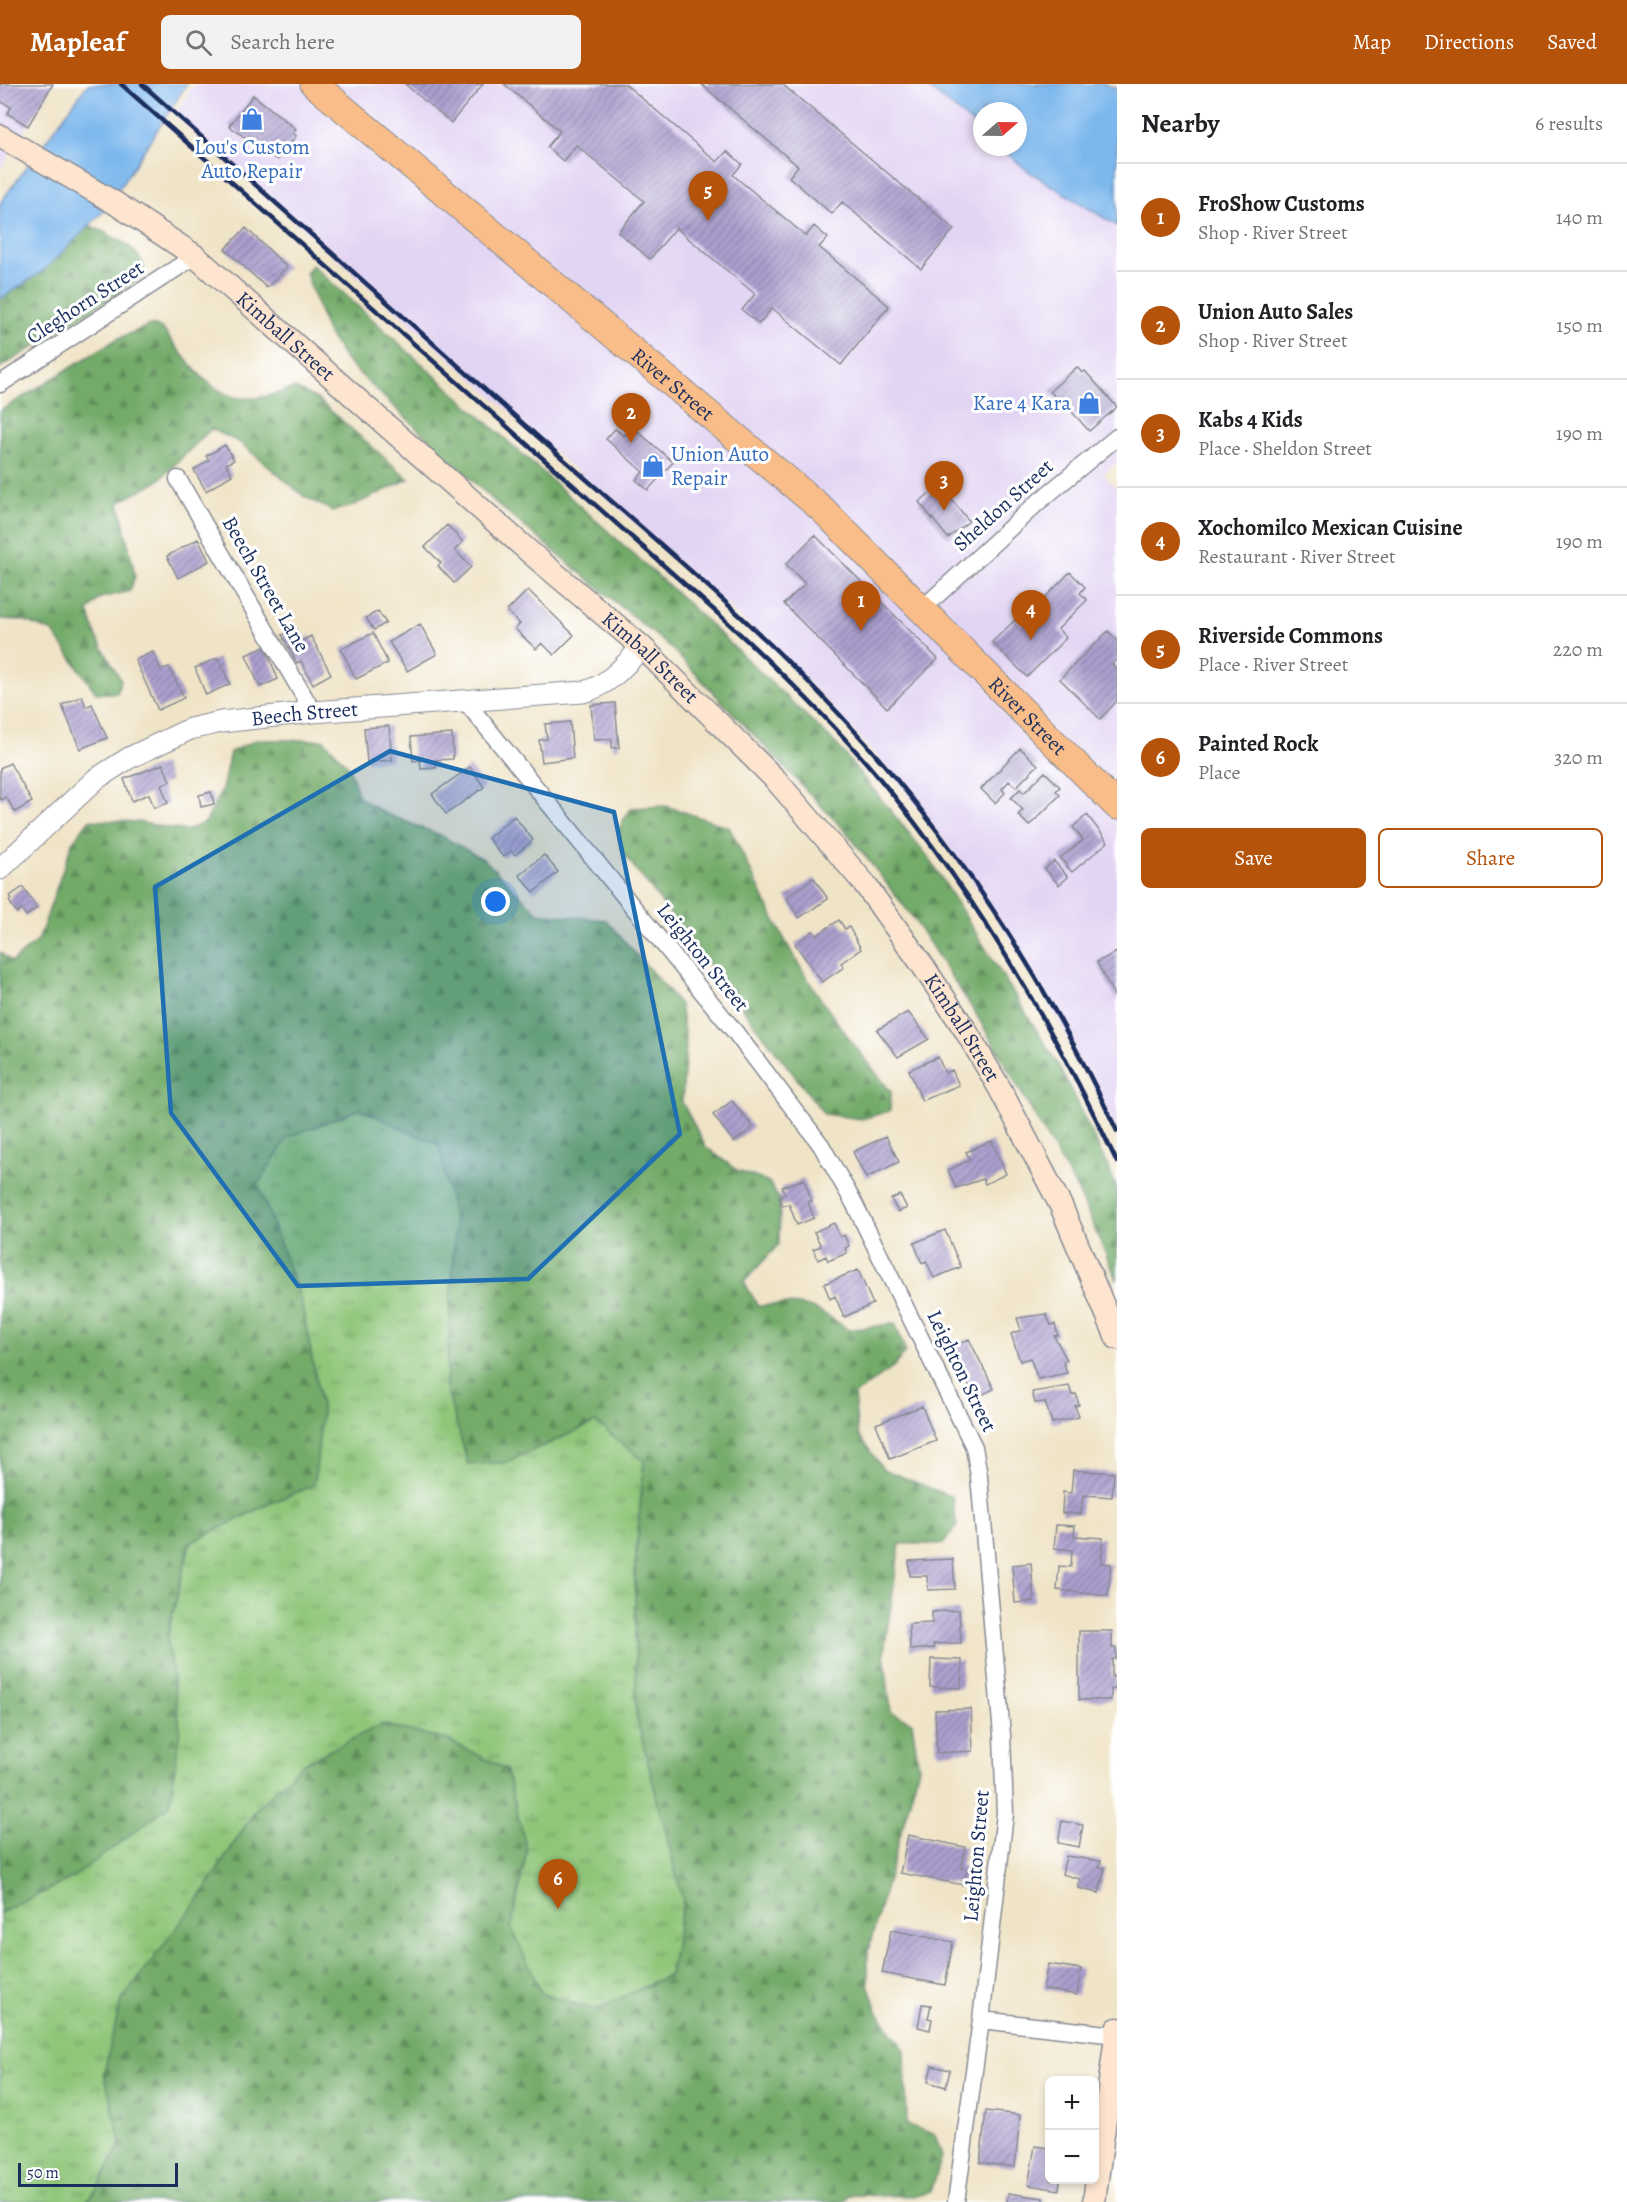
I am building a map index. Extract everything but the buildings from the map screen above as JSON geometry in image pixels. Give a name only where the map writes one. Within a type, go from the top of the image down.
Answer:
[{"type":"highway","name":"River Street","points":[[314,84],[822,509],[1117,806]]},
{"type":"main road","name":"Kimball Street","points":[[0,136],[115,203],[195,256],[642,647],[776,780],[864,883],[966,1031],[1030,1145],[1088,1265],[1117,1338]]},
{"type":"main road","points":[[1094,2202],[1117,2032]]},
{"type":"street","name":"Cleghorn Street","points":[[0,384],[195,256]]},
{"type":"street","name":"Sheldon Street","points":[[921,610],[1036,504],[1117,437]]},
{"type":"street","name":"Beech Street Lane","points":[[178,479],[313,712]]},
{"type":"street","name":"Beech Street","points":[[0,869],[96,779],[163,740],[205,725],[313,712],[591,691],[610,679],[642,647]]},
{"type":"street","name":"Leighton Street","points":[[466,702],[735,1032],[821,1145],[854,1203],[974,1447],[979,1476],[1005,1782],[1005,1814],[981,2020],[956,2202]]},
{"type":"street","points":[[981,2020],[1117,2032]]},
{"type":"highlighted area","points":[[390,751],[614,812],[680,1134],[528,1279],[298,1286],[171,1113],[155,887]]},
{"type":"shaded area","points":[[0,84],[53,84],[0,170]]},
{"type":"shaded area","points":[[194,84],[924,84],[973,124],[973,156],[1010,156],[1028,171],[1117,226],[1117,462],[1103,474],[1117,488],[1117,1131],[1025,960],[948,846],[885,766],[817,691],[722,601],[175,114]]},
{"type":"green space","points":[[89,225],[132,249],[143,264],[145,273],[135,283],[0,368],[0,299],[43,271]]},
{"type":"green space","points":[[312,265],[681,597],[837,745],[929,858],[1059,1066],[1107,1165],[1117,1188],[1117,1280],[1079,1193],[976,1014],[911,915],[848,834],[672,649],[496,503],[346,361],[326,330],[306,273]]},
{"type":"green space","points":[[150,325],[162,328],[200,375],[212,386],[225,393],[239,398],[254,398],[295,388],[317,399],[409,479],[352,506],[333,511],[305,497],[239,442],[211,429],[157,482],[119,502],[135,576],[130,591],[100,598],[88,611],[97,638],[121,680],[117,693],[96,693],[53,632],[23,620],[0,619],[0,411],[117,339]]},
{"type":"green space","points":[[256,740],[324,740],[349,767],[359,797],[384,813],[440,835],[485,860],[538,913],[606,920],[680,1004],[686,1046],[682,1102],[706,1147],[738,1171],[769,1182],[780,1201],[779,1244],[744,1282],[758,1306],[786,1304],[806,1306],[825,1314],[849,1330],[895,1323],[906,1352],[890,1370],[854,1395],[858,1434],[883,1469],[952,1497],[957,1526],[943,1544],[900,1544],[884,1652],[891,1712],[912,1722],[919,1768],[868,1951],[868,1984],[878,2013],[905,2050],[907,2125],[935,2134],[942,2156],[931,2192],[917,2196],[849,2195],[845,2202],[86,2202],[97,2189],[121,2143],[104,2072],[121,2001],[201,1896],[256,1809],[302,1764],[382,1724],[448,1740],[506,1769],[527,1850],[511,1928],[542,1994],[595,2010],[670,1975],[683,1901],[636,1715],[635,1568],[644,1461],[596,1422],[504,1463],[468,1464],[446,1387],[455,1224],[439,1145],[360,1109],[288,1137],[258,1184],[301,1301],[322,1411],[314,1485],[268,1504],[190,1543],[167,1637],[180,1729],[170,1805],[72,1878],[0,1913],[0,952],[12,962],[39,939],[72,843],[89,820],[139,822],[186,831],[206,822],[222,789],[230,752]]},
{"type":"green space","points":[[666,806],[729,827],[797,962],[835,1019],[891,1092],[890,1111],[862,1119],[824,1114],[624,854],[619,840],[619,830],[632,808]]},
{"type":"green space","points":[[360,1109],[439,1145],[455,1224],[446,1387],[504,1463],[596,1422],[644,1461],[635,1568],[636,1715],[683,1901],[670,1975],[595,2010],[542,1994],[511,1928],[527,1850],[256,1809],[201,1896],[104,2072],[121,2143],[97,2189],[86,2202],[0,2202],[0,1913],[72,1878],[180,1729],[167,1637],[190,1543],[268,1504],[314,1485],[322,1411],[301,1301],[258,1184],[287,1137]]},
{"type":"water","points":[[88,84],[187,84],[106,209],[43,271],[0,299],[0,203]]},
{"type":"water","points":[[924,84],[1105,84],[1117,89],[1117,226],[1028,171],[1010,156],[1027,156],[1027,102],[973,102],[973,124]]},
{"type":"railway","points":[[121,84],[715,611],[837,730],[911,818],[977,911],[1066,1059],[1117,1162]]},
{"type":"railway","points":[[142,84],[731,607],[841,716],[922,811],[995,913],[1060,1020],[1117,1131]]},
{"type":"place","name":"Lou's Custom Auto Repair","points":[[252,119]]},
{"type":"place","name":"Riverside Commons","points":[[708,221]]},
{"type":"place","name":"Kare 4 Kara","points":[[1089,403]]},
{"type":"place","name":"Union Auto Sales","points":[[631,443]]},
{"type":"place","name":"Union Auto Repair","points":[[653,466]]},
{"type":"place","name":"Kabs 4 Kids","points":[[944,511]]},
{"type":"place","name":"FroShow Customs","points":[[861,631]]},
{"type":"place","name":"Xochomilco Mexican Cuisine","points":[[1031,640]]},
{"type":"place","name":"Painted Rock","points":[[558,1909]]}]
